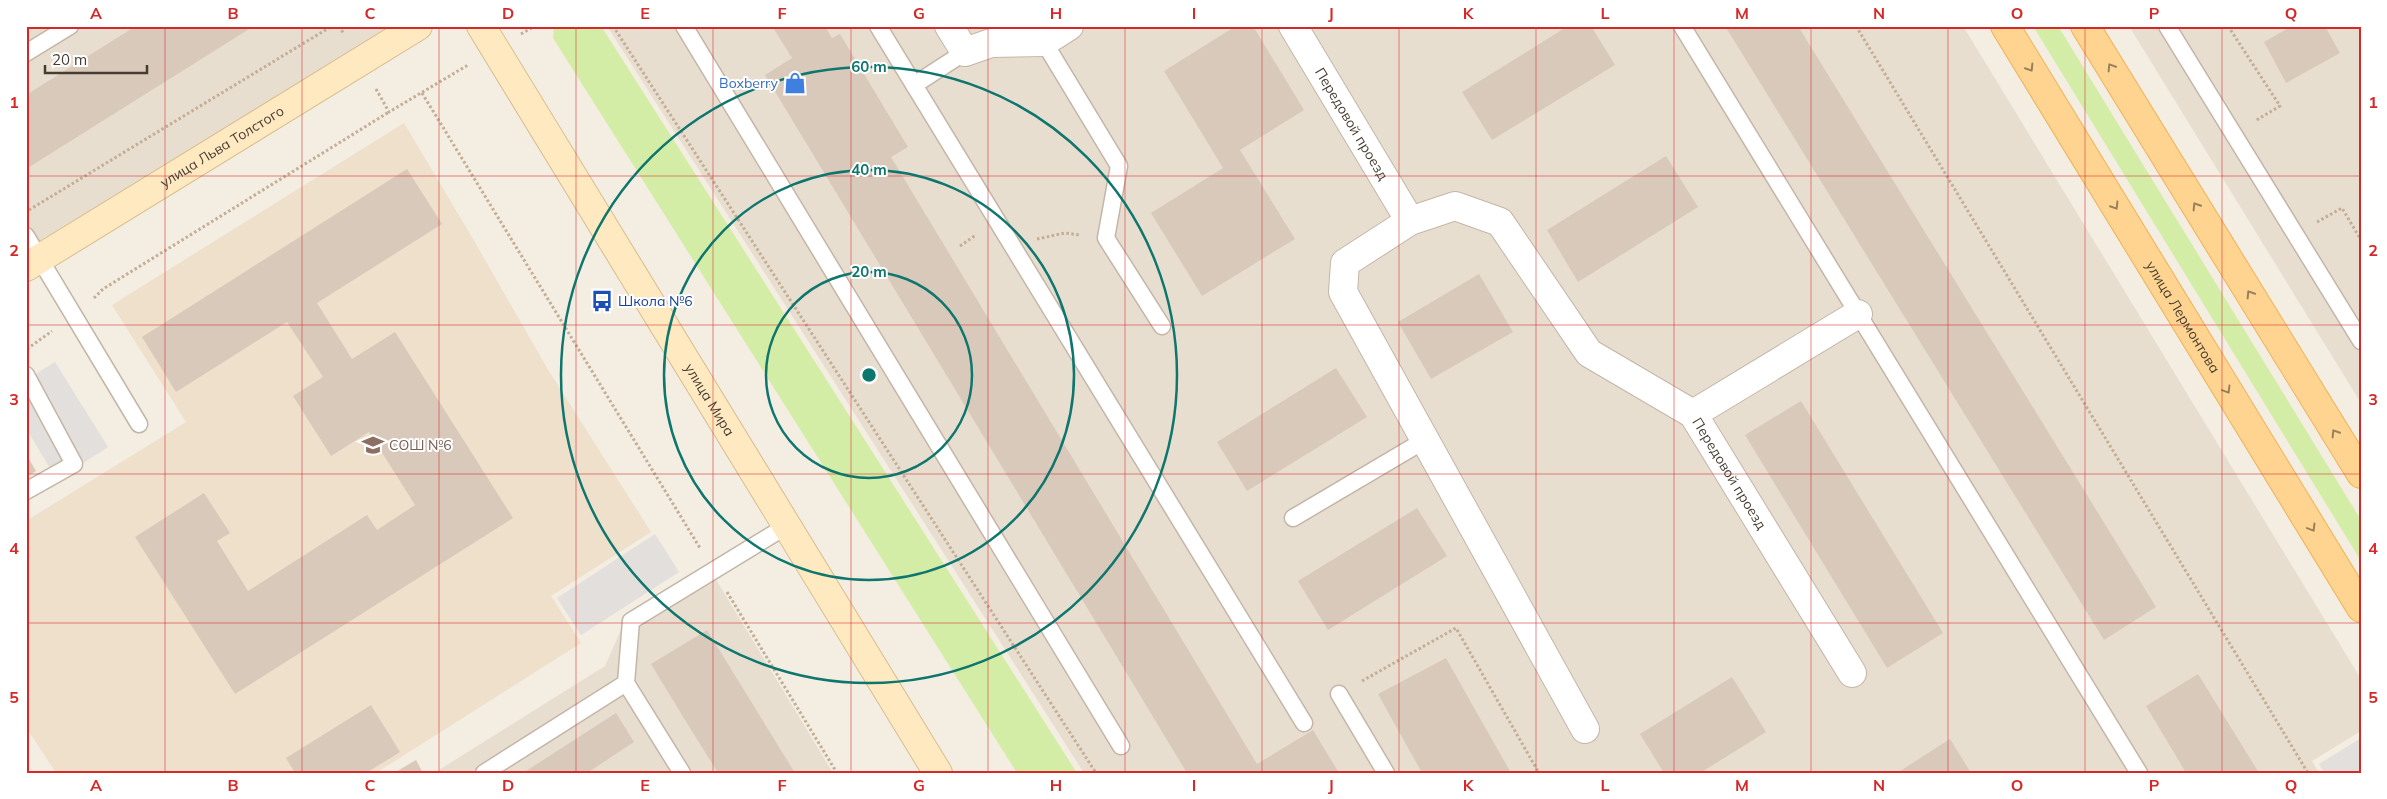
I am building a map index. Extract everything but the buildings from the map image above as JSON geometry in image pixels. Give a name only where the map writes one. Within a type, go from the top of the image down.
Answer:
[{"type":"main road","name":"улица Льва Толстого","points":[[33,263],[418,26]]},
{"type":"main road","name":"улица Мира","points":[[481,26],[938,773]]},
{"type":"main road","name":"улица Лермонтова","points":[[2005,26],[2361,608]]},
{"type":"main road","points":[[2085,26],[2361,474]]},
{"type":"street","points":[[949,26],[965,52],[991,43],[1044,42],[1069,26]]},
{"type":"street","name":"Передовой проезд","points":[[1293,26],[1410,221]]},
{"type":"street","name":"Передовой проезд","points":[[1585,730],[1343,292],[1345,263],[1410,221],[1454,206],[1500,222],[1589,352],[1693,414],[1852,673]]},
{"type":"street","points":[[1693,414],[1858,314]]},
{"type":"lane","points":[[26,53],[70,26]]},
{"type":"lane","points":[[684,26],[1121,746]]},
{"type":"lane","points":[[878,26],[1304,723]]},
{"type":"lane","points":[[1682,26],[2139,773]]},
{"type":"lane","points":[[2167,26],[2361,341]]},
{"type":"lane","points":[[1044,42],[1119,166],[1106,238],[1162,326]]},
{"type":"lane","points":[[914,85],[965,52]]},
{"type":"lane","points":[[26,236],[33,263],[74,315],[139,424]]},
{"type":"lane","points":[[26,375],[74,464],[26,491]]},
{"type":"lane","points":[[1293,518],[1425,440]]},
{"type":"lane","points":[[682,773],[626,683],[632,621],[788,526]]},
{"type":"lane","points":[[484,773],[626,683]]},
{"type":"lane","points":[[1339,694],[1386,773]]},
{"type":"path","points":[[26,212],[332,26]]},
{"type":"path","points":[[339,26],[389,112]]},
{"type":"path","points":[[26,350],[74,315],[103,289],[389,112],[535,26]]},
{"type":"path","points":[[613,26],[1096,773]]},
{"type":"path","points":[[1856,26],[2308,773]]},
{"type":"path","points":[[2228,26],[2280,106],[2249,125]]},
{"type":"path","points":[[422,93],[837,773]]},
{"type":"path","points":[[2308,227],[2342,208],[2361,240]]},
{"type":"path","points":[[1018,254],[1038,239],[1065,233],[1106,238]]},
{"type":"path","points":[[1339,694],[1456,628],[1539,773]]},
{"type":"shaded area","points":[[26,26],[393,26],[26,254]]},
{"type":"shaded area","points":[[607,26],[1963,26],[2361,679],[2361,731],[2312,761],[2319,773],[1084,773]]},
{"type":"shaded area","points":[[2129,26],[2361,26],[2361,403]]},
{"type":"shaded area","name":"СОШ №6","points":[[404,123],[547,368],[651,532],[551,596],[581,643],[376,773],[56,773],[26,727],[26,521],[186,422],[112,305]]},
{"type":"shaded area","points":[[55,362],[108,447],[57,480],[26,428],[26,380]]},
{"type":"shaded area","points":[[655,534],[679,572],[581,635],[557,598]]},
{"type":"shaded area","points":[[709,568],[833,773],[434,773],[605,666],[624,623]]},
{"type":"shaded area","points":[[2361,738],[2361,773],[2324,773],[2319,764]]},
{"type":"green space","points":[[554,26],[601,26],[1077,773],[1017,773],[553,38]]},
{"type":"green space","points":[[2033,26],[2058,26],[2361,520],[2361,561]]},
{"type":"place","name":"Boxberry","points":[[795,83]]},
{"type":"place","name":"Школа №6","points":[[602,301]]},
{"type":"place","name":"СОШ №6","points":[[373,445]]}]
